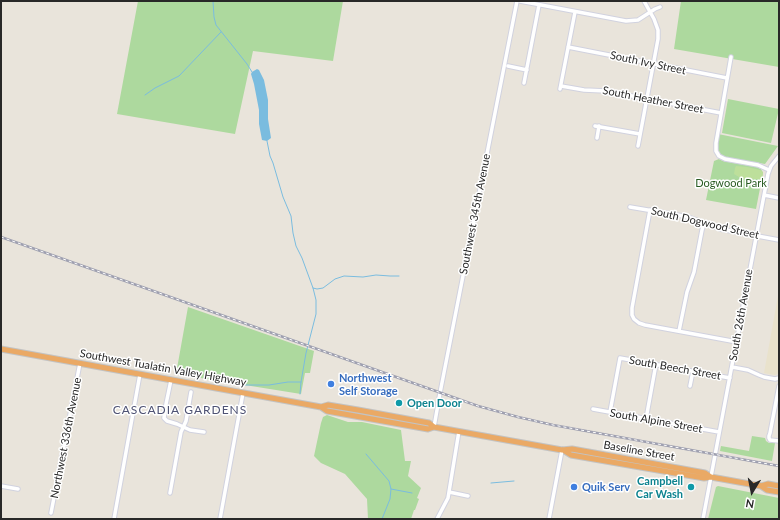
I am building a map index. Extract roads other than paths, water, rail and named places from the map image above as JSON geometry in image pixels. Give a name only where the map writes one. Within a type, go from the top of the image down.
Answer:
[{"type":"highway","name":"Southwest Tualatin Valley Highway","points":[[1,349],[321,407]]},
{"type":"highway","name":"Baseline Street","points":[[321,407],[326,411],[428,429],[434,427],[562,450],[572,449],[705,473],[711,477],[761,486],[767,490],[779,492]]},
{"type":"highway","name":"Baseline Street","points":[[761,486],[768,484],[779,486]]},
{"type":"street","name":"Southwest 345th Avenue","points":[[434,427],[517,1]]},
{"type":"street","points":[[520,1],[622,21],[638,20],[660,7]]},
{"type":"street","points":[[638,146],[658,42],[657,25],[644,1]]},
{"type":"street","points":[[524,83],[539,5]]},
{"type":"street","points":[[568,47],[575,12]]},
{"type":"street","name":"South Ivy Street","points":[[568,47],[727,78]]},
{"type":"street","name":"South Heather Street","points":[[568,47],[560,88],[606,91],[721,113]]},
{"type":"street","points":[[731,57],[716,143],[716,151],[725,159],[758,165],[769,170]]},
{"type":"street","points":[[508,66],[527,70]]},
{"type":"street","points":[[597,138],[597,126],[640,134]]},
{"type":"street","name":"South 26th Avenue","points":[[703,519],[769,170],[779,156]]},
{"type":"street","points":[[764,195],[779,198]]},
{"type":"street","name":"South Dogwood Street","points":[[630,207],[687,217],[720,229],[779,240]]},
{"type":"street","points":[[650,210],[632,308],[634,318],[639,323],[645,325],[737,342]]},
{"type":"street","points":[[680,332],[687,292],[694,272],[704,224]]},
{"type":"street","name":"South Beech Street","points":[[610,412],[620,358],[730,378]]},
{"type":"street","name":"Northwest 336th Avenue","points":[[51,512],[80,363]]},
{"type":"street","points":[[646,419],[656,364]]},
{"type":"street","name":"South Beech Street","points":[[732,367],[745,369],[764,377],[775,379],[779,378]]},
{"type":"street","points":[[690,386],[693,371]]},
{"type":"street","points":[[114,519],[140,374]]},
{"type":"street","points":[[171,380],[164,418],[167,421],[190,430],[204,432]]},
{"type":"street","points":[[779,386],[769,438],[772,440],[779,440]]},
{"type":"street","points":[[170,493],[181,432],[186,421],[191,392]]},
{"type":"street","points":[[220,519],[243,393]]},
{"type":"street","name":"South Alpine Street","points":[[592,409],[719,432]]},
{"type":"street","points":[[437,519],[448,498],[459,431]]},
{"type":"street","points":[[549,519],[562,450]]},
{"type":"street","points":[[1,486],[18,489]]},
{"type":"street","points":[[449,492],[468,496]]},
{"type":"water","points":[[257,69],[264,80],[268,100],[268,119],[271,138],[267,141],[262,140],[259,124],[259,110],[251,74]]},
{"type":"waterway","points":[[213,1],[216,25],[252,72]]},
{"type":"waterway","points":[[145,95],[155,88],[179,76],[221,32]]},
{"type":"waterway","points":[[267,141],[270,156],[283,197],[291,216],[296,246],[302,258],[316,300],[316,314],[306,353],[300,394]]},
{"type":"waterway","points":[[313,288],[323,288],[335,279],[344,276],[399,276]]},
{"type":"waterway","points":[[242,385],[269,385],[288,382],[301,382]]},
{"type":"waterway","points":[[366,454],[389,481],[391,489],[390,499],[382,519]]},
{"type":"waterway","points":[[491,483],[514,481]]},
{"type":"waterway","points":[[391,489],[412,493]]},
{"type":"railway","points":[[1,237],[478,406],[553,425],[779,466]]},
{"type":"place","name":"Northwest Self Storage","points":[[331,384]]},
{"type":"place","name":"Open Door","points":[[399,403]]},
{"type":"place","name":"Quik Serv","points":[[574,487]]},
{"type":"place","name":"Campbell Car Wash","points":[[691,487]]},
{"type":"district","name":"CASCADIA GARDENS","points":[[180,410]]},
{"type":"park label","name":"Dogwood Park","points":[[731,183]]}]
